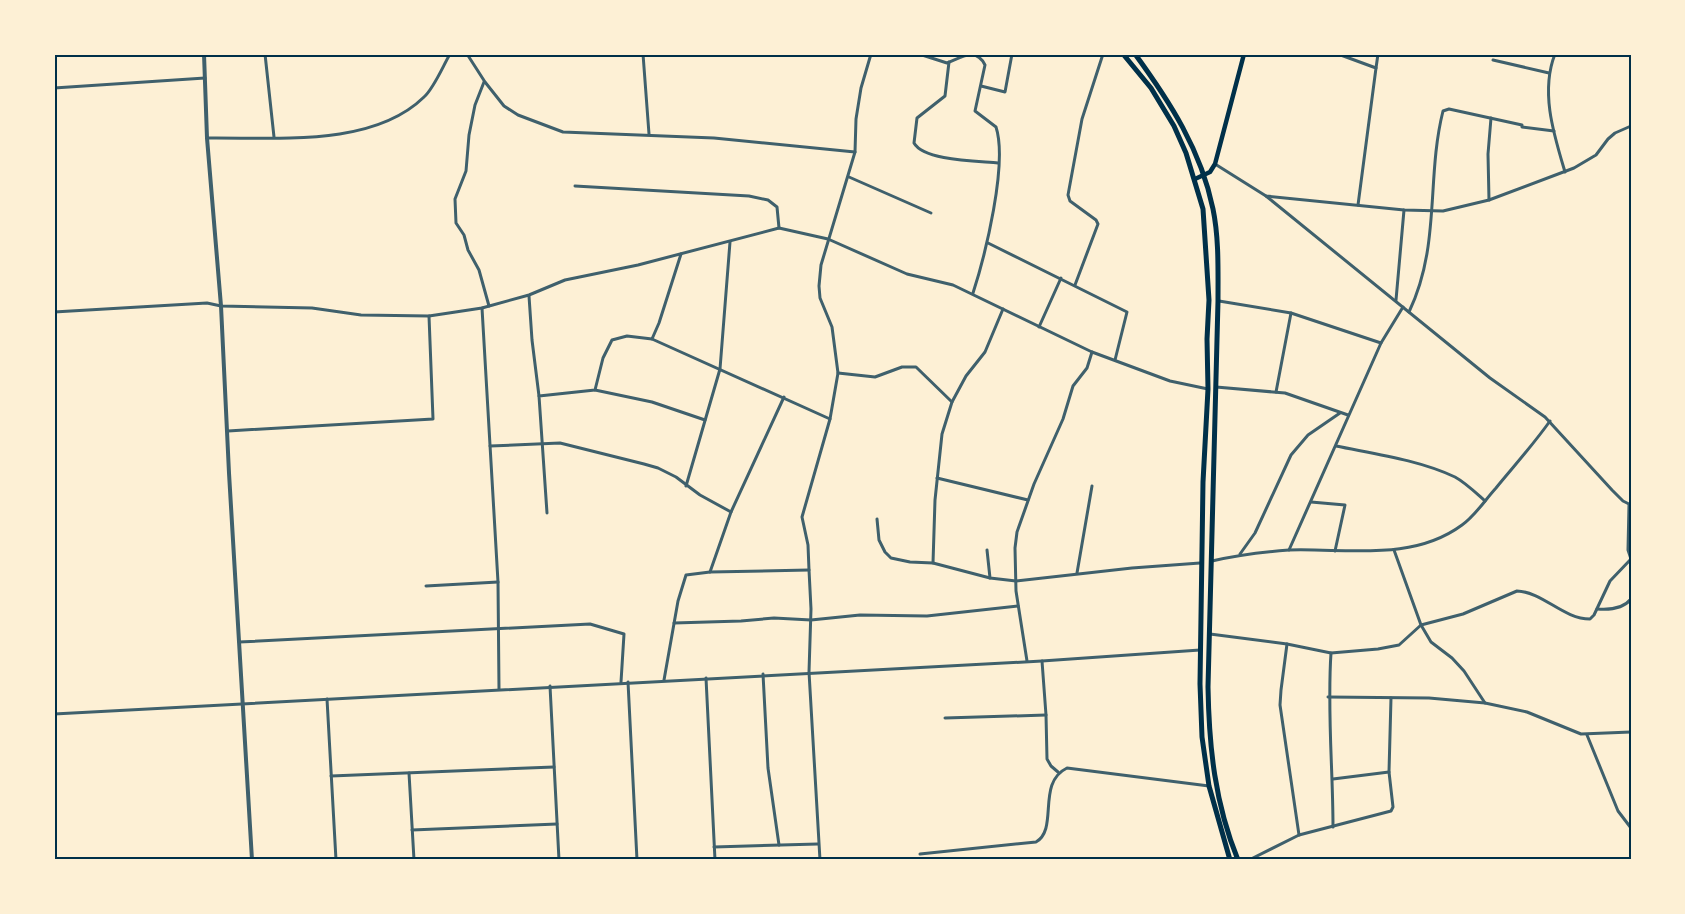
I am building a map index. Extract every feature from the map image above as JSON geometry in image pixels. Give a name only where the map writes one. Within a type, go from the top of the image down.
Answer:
[{"type":"highway","points":[[1123,54],[1151,87],[1174,126],[1195,179],[1203,210],[1209,300],[1208,389],[1203,482],[1202,737],[1209,786],[1230,860]]},
{"type":"highway","points":[[1135,54],[1161,89],[1185,129],[1213,209],[1217,246],[1218,300],[1209,710],[1212,759],[1221,808],[1238,860]]},
{"type":"main road","points":[[1195,179],[1210,172],[1215,164],[1244,54]]},
{"type":"street","points":[[204,54],[207,138],[221,306],[252,860]]},
{"type":"street","points":[[265,54],[274,137]]},
{"type":"street","points":[[207,138],[333,136],[366,130],[398,116],[424,97],[450,54]]},
{"type":"street","points":[[467,54],[499,101],[518,115],[562,132],[714,138],[855,152]]},
{"type":"street","points":[[643,54],[649,134]]},
{"type":"street","points":[[819,860],[810,672],[810,570],[802,511],[830,419],[838,373],[832,327],[820,298],[821,265],[855,152],[856,119],[861,88],[871,54]]},
{"type":"street","points":[[919,54],[949,62],[964,54],[979,57],[985,65],[975,111],[996,127],[998,162],[988,243],[973,293]]},
{"type":"street","points":[[981,86],[1005,92],[1012,54]]},
{"type":"street","points":[[1075,285],[1098,224],[1096,220],[1070,201],[1068,195],[1082,119],[1103,54]]},
{"type":"street","points":[[1338,54],[1376,68]]},
{"type":"street","points":[[1358,206],[1378,54]]},
{"type":"street","points":[[1555,54],[1549,73],[1548,90],[1554,131],[1565,172]]},
{"type":"street","points":[[1493,60],[1549,73]]},
{"type":"street","points":[[949,62],[945,96],[917,118],[914,143],[921,150],[944,157],[998,162]]},
{"type":"street","points":[[54,88],[205,78]]},
{"type":"street","points":[[484,82],[475,105],[469,135],[466,171],[455,199],[456,224],[479,270],[489,306]]},
{"type":"street","points":[[1409,312],[1423,280],[1433,211],[1437,144],[1443,111],[1449,109],[1522,125],[1522,127],[1554,131]]},
{"type":"street","points":[[1489,200],[1488,154],[1491,118]]},
{"type":"street","points":[[1266,196],[1404,210],[1443,211],[1489,200],[1565,172],[1590,160],[1599,153],[1615,133],[1631,126]]},
{"type":"street","points":[[1210,634],[1287,644],[1331,653],[1399,645],[1421,625],[1463,614],[1517,591],[1526,591],[1563,611],[1590,619],[1610,582],[1631,560],[1628,550],[1630,505],[1597,474],[1550,421],[1490,378],[1266,196],[1215,164]]},
{"type":"street","points":[[849,177],[931,213]]},
{"type":"street","points":[[574,186],[749,196],[768,200],[777,207],[779,228]]},
{"type":"street","points":[[1396,300],[1404,210]]},
{"type":"street","points":[[54,312],[207,303],[221,306],[312,308],[361,315],[429,316],[482,308],[529,295],[565,280],[638,265],[779,228],[828,239],[907,274],[953,285],[1092,352],[1170,381],[1208,389]]},
{"type":"street","points":[[686,486],[720,369],[730,242]]},
{"type":"street","points":[[988,243],[1127,312],[1115,360]]},
{"type":"street","points":[[652,339],[682,253]]},
{"type":"street","points":[[1039,327],[1061,278]]},
{"type":"street","points":[[529,295],[547,513]]},
{"type":"street","points":[[1218,300],[1291,313],[1382,344]]},
{"type":"street","points":[[1289,550],[1348,415],[1382,344],[1403,307]]},
{"type":"street","points":[[482,308],[498,582],[499,689]]},
{"type":"street","points":[[933,563],[937,477],[942,434],[952,402],[966,376],[985,352],[1003,309]]},
{"type":"street","points":[[1276,392],[1291,313]]},
{"type":"street","points":[[228,431],[434,418],[429,316]]},
{"type":"street","points":[[595,390],[600,364],[612,340],[627,336],[652,339],[830,419]]},
{"type":"street","points":[[1027,661],[1018,606],[1015,548],[1017,532],[1028,500],[1063,419],[1073,386],[1088,368],[1092,352]]},
{"type":"street","points":[[838,373],[875,377],[902,367],[916,367],[952,402]]},
{"type":"street","points":[[1216,387],[1276,392],[1348,415]]},
{"type":"street","points":[[539,396],[595,390],[652,402],[705,420]]},
{"type":"street","points":[[711,572],[730,512],[784,397]]},
{"type":"street","points":[[1240,554],[1247,541],[1255,533],[1291,455],[1308,435],[1340,413]]},
{"type":"street","points":[[1212,561],[1240,554],[1289,550],[1394,550],[1434,540],[1451,533],[1464,524],[1485,501],[1531,448],[1550,421]]},
{"type":"street","points":[[490,446],[560,443],[658,468],[730,512]]},
{"type":"street","points":[[1336,446],[1390,457],[1442,472],[1463,482],[1485,501]]},
{"type":"street","points":[[937,477],[1028,500]]},
{"type":"street","points":[[1077,573],[1092,486]]},
{"type":"street","points":[[1311,502],[1344,505],[1335,551]]},
{"type":"street","points":[[877,519],[879,540],[891,558],[933,563],[990,578],[1017,581],[1077,573],[1202,563]]},
{"type":"street","points":[[987,550],[990,578]]},
{"type":"street","points":[[1394,550],[1421,625],[1431,642],[1452,658],[1464,671],[1485,703]]},
{"type":"street","points":[[664,680],[678,601],[686,576],[711,572],[810,570]]},
{"type":"street","points":[[426,586],[498,582]]},
{"type":"street","points":[[1597,609],[1610,610],[1627,604],[1631,599]]},
{"type":"street","points":[[674,623],[774,618],[811,620],[860,615],[944,615],[1018,606]]},
{"type":"street","points":[[239,642],[585,624],[622,632],[625,636],[621,682]]},
{"type":"street","points":[[1287,644],[1280,705],[1299,836]]},
{"type":"street","points":[[54,714],[763,674],[1042,661],[1201,650]]},
{"type":"street","points":[[1331,653],[1328,697],[1333,779],[1333,827]]},
{"type":"street","points":[[1042,661],[1047,759],[1058,772]]},
{"type":"street","points":[[763,674],[768,768],[779,845]]},
{"type":"street","points":[[706,678],[715,860]]},
{"type":"street","points":[[628,682],[637,860]]},
{"type":"street","points":[[550,686],[559,860]]},
{"type":"street","points":[[1328,697],[1429,698],[1485,703],[1527,712],[1587,735],[1630,733]]},
{"type":"street","points":[[1249,860],[1299,836],[1392,812],[1389,772],[1391,698]]},
{"type":"street","points":[[327,699],[336,860]]},
{"type":"street","points":[[945,718],[1046,715]]},
{"type":"street","points":[[1587,735],[1618,811],[1631,828]]},
{"type":"street","points":[[331,776],[554,767]]},
{"type":"street","points":[[920,854],[1036,842],[1045,830],[1049,793],[1058,772],[1067,768],[1209,786]]},
{"type":"street","points":[[1333,779],[1389,772]]},
{"type":"street","points":[[409,773],[414,860]]},
{"type":"street","points":[[412,830],[557,824]]},
{"type":"street","points":[[714,848],[818,844]]}]
